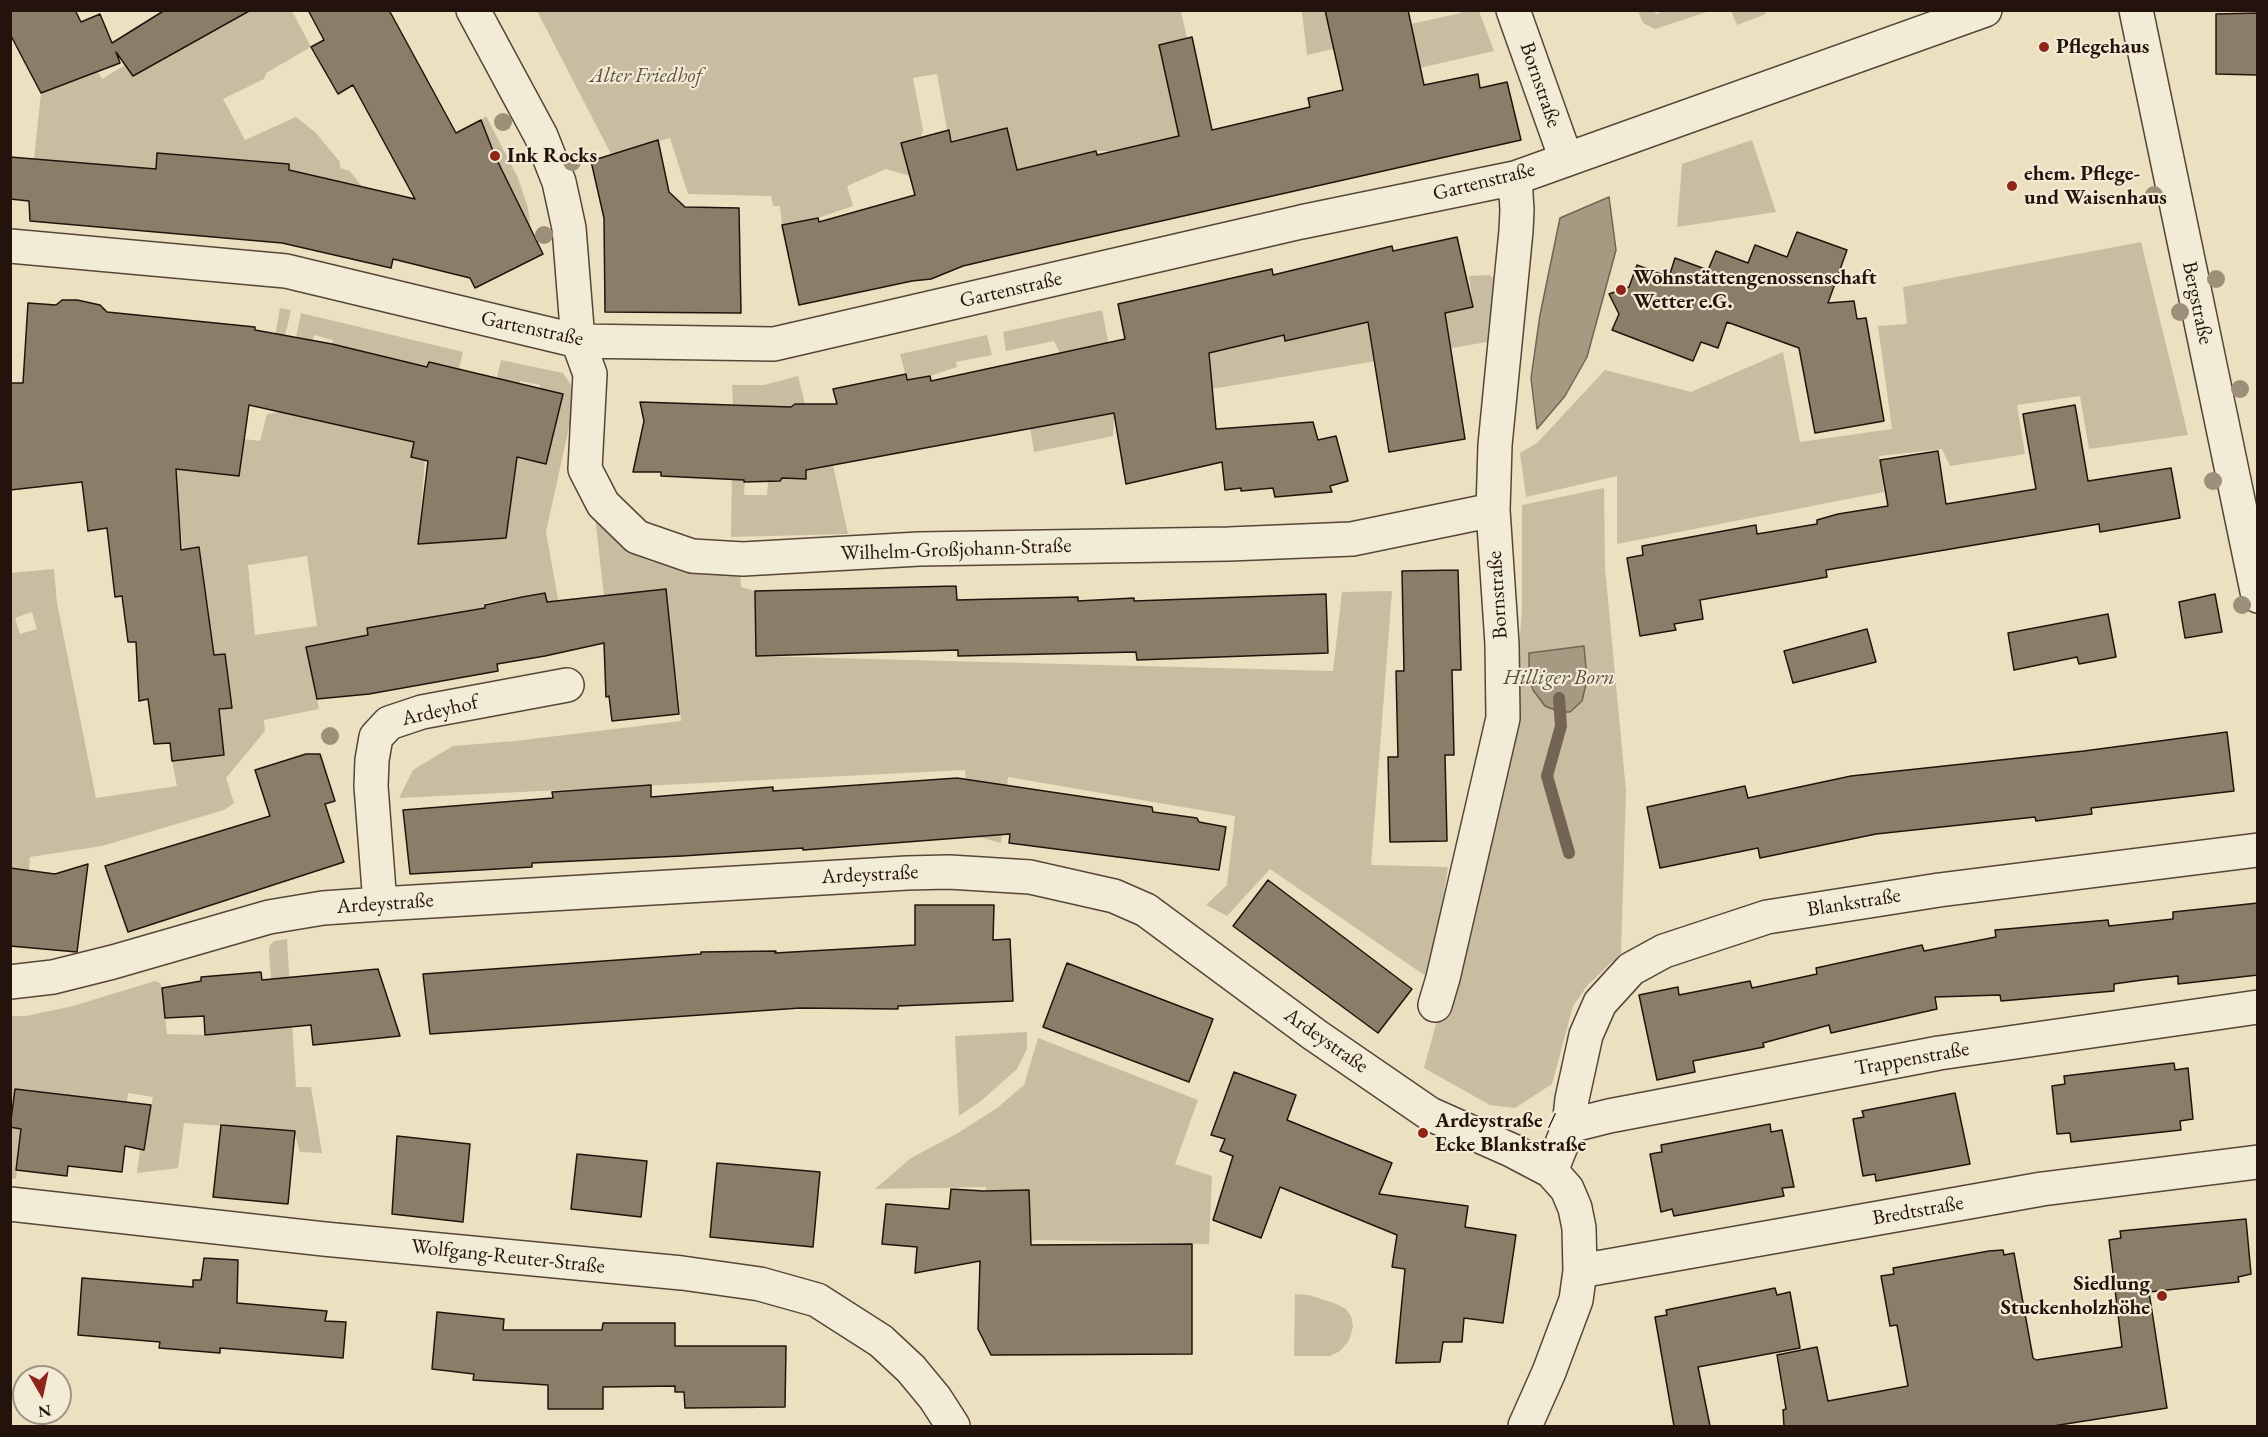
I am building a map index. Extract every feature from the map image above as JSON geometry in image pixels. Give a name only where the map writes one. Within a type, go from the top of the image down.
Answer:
[{"type":"street","name":"Wilhelm-Großjohann-Straße","points":[[473,10],[541,136],[559,182],[569,228],[578,341],[590,374],[585,469],[603,504],[637,537],[692,556],[743,559],[920,549],[1229,544],[1352,539],[1493,510]]},
{"type":"street","name":"Bornstraße","points":[[1514,10],[1566,159]]},
{"type":"street","name":"Gartenstraße","points":[[10,246],[286,271],[578,341],[774,344],[1301,222],[1515,178],[1985,10]]},
{"type":"street","name":"Bergstraße","points":[[2136,10],[2258,596]]},
{"type":"street","name":"Bornstraße","points":[[1435,1005],[1503,718],[1502,644],[1493,510],[1495,445],[1517,210],[1515,178]]},
{"type":"street","name":"Ardeyhof","points":[[380,904],[371,786],[376,737],[389,723],[422,712],[567,685]]},
{"type":"street","name":"Blankstraße","points":[[1569,1126],[1572,1099],[1586,1035],[1600,1003],[1631,969],[1664,951],[1767,917],[1928,891],[2258,850]]},
{"type":"street","name":"Ardeystraße","points":[[10,982],[53,977],[269,917],[323,908],[918,872],[1030,877],[1114,896],[1146,910],[1315,1035],[1430,1114],[1511,1150],[1551,1171],[1567,1188],[1575,1208],[1579,1228],[1580,1271],[1576,1300],[1549,1372],[1525,1426]]},
{"type":"street","name":"Trappenstraße","points":[[1569,1126],[1609,1116],[1939,1053],[2258,1007]]},
{"type":"street","points":[[1551,1171],[1569,1126]]},
{"type":"street","name":"Bredtstraße","points":[[1580,1271],[2042,1189],[2258,1162]]},
{"type":"street","name":"Wolfgang-Reuter-Straße","points":[[10,1204],[760,1284],[817,1300],[881,1341],[911,1369],[935,1398],[953,1426]]},
{"type":"green space","name":"Alter Friedhof","points":[[1101,10],[1181,11],[1187,38],[1159,45],[1180,136],[1112,151],[1096,151],[1019,180],[1007,128],[949,141],[937,74],[913,78],[923,130],[910,176],[886,169],[847,186],[853,206],[818,218],[782,225],[780,206],[773,206],[771,196],[688,194],[670,138],[611,154],[537,11],[1096,11],[1091,13]]},
{"type":"green space","points":[[1310,10],[1366,11],[1411,24],[1461,13],[1461,11],[1479,11],[1494,51],[1384,76],[1373,40],[1307,55],[1302,12]]},
{"type":"green space","points":[[1665,10],[1710,11],[1655,29],[1643,23],[1638,11],[1654,11],[1656,14]]},
{"type":"green space","points":[[244,11],[292,11],[311,47],[266,73],[264,79],[223,99],[245,140],[296,117],[316,133],[340,162],[340,168],[350,171],[363,188],[289,170],[289,164],[162,153],[157,153],[156,169],[34,159],[41,93],[98,72],[102,79],[125,65],[134,76],[230,23],[228,18]]},
{"type":"green space","points":[[1731,11],[1765,11],[1766,14],[1737,25]]},
{"type":"green space","points":[[486,116],[518,178],[528,208],[531,231],[495,156],[481,120]]},
{"type":"green space","points":[[1752,140],[1776,212],[1677,227],[1682,164]]},
{"type":"green space","points":[[2141,242],[2188,435],[2089,449],[2080,396],[2017,405],[2025,454],[1950,466],[1942,449],[1879,456],[1884,492],[1617,544],[1617,476],[1526,497],[1520,453],[1537,443],[1605,370],[1691,392],[1783,352],[1800,442],[1892,429],[1878,326],[1907,324],[1903,287]]},
{"type":"green space","points":[[1489,275],[1495,279],[1497,285],[1493,341],[1212,389],[1210,353],[1284,335],[1285,341],[1407,313],[1409,321],[1473,307],[1469,276]]},
{"type":"green space","points":[[280,308],[291,310],[273,387],[266,386]]},
{"type":"green space","points":[[1102,310],[1123,418],[1114,419],[1113,436],[1034,452],[1030,427],[1060,353],[1054,341],[1006,351],[1003,332]]},
{"type":"green space","points":[[301,313],[463,352],[458,373],[440,365],[414,364],[332,345],[333,340],[314,335],[313,341],[296,337]]},
{"type":"green space","points":[[987,335],[992,355],[956,362],[957,367],[930,376],[907,380],[900,354]]},
{"type":"green space","points":[[501,360],[563,373],[574,390],[575,400],[546,532],[561,615],[549,617],[545,592],[485,603],[485,608],[367,628],[368,635],[307,647],[319,709],[264,720],[265,731],[226,778],[234,803],[224,810],[102,846],[30,857],[29,870],[11,868],[11,573],[54,569],[57,603],[96,798],[177,786],[172,761],[206,757],[219,709],[231,708],[225,654],[211,655],[208,608],[199,547],[183,550],[180,523],[127,464],[238,476],[244,439],[260,441],[267,414],[280,412],[414,442],[411,457],[425,460],[418,544],[506,538],[504,454],[546,464],[563,394],[540,388],[540,385],[520,381],[520,384],[497,378]],"holes":[[[307,556],[317,626],[255,635],[248,565]],[[32,612],[37,629],[20,634],[15,618]]]},
{"type":"green space","points":[[798,376],[805,404],[791,407],[733,404],[732,385],[764,385]]},
{"type":"green space","points":[[820,406],[848,534],[731,537],[732,474],[745,476],[744,495],[767,495],[768,481],[782,478],[806,479],[809,428]]},
{"type":"green space","points":[[1604,488],[1605,568],[1626,791],[1621,953],[1587,986],[1573,1006],[1552,1084],[1515,1108],[1490,1105],[1424,1068],[1518,723],[1522,608],[1522,505]]},
{"type":"green space","points":[[595,517],[621,546],[647,560],[680,570],[740,573],[741,587],[755,591],[756,656],[1333,671],[1342,592],[1392,591],[1371,865],[1448,867],[1430,979],[1270,869],[1227,916],[1206,905],[1227,885],[1235,816],[1008,777],[1001,843],[971,835],[965,770],[399,798],[413,770],[453,746],[681,721],[666,589],[604,596]]},
{"type":"green space","points":[[287,939],[296,1087],[311,1087],[322,1153],[300,1152],[294,1131],[184,1123],[178,1168],[137,1173],[140,1149],[144,1150],[153,1097],[128,1093],[127,1102],[15,1089],[11,1123],[11,1016],[26,1016],[73,1006],[155,981],[160,983],[162,988],[167,1034],[205,1035],[275,1029],[269,951],[270,945],[275,941]]},
{"type":"green space","points":[[1027,1032],[1027,1049],[1017,1069],[981,1101],[959,1116],[955,1036]]},
{"type":"green space","points":[[1038,1038],[1198,1100],[1175,1164],[1212,1176],[1209,1244],[1039,1240],[983,1244],[986,1187],[875,1189],[911,1158],[958,1133],[997,1108],[1024,1085]]},
{"type":"green space","points":[[10,1127],[21,1129],[16,1179],[11,1178]]},
{"type":"green space","points":[[1295,1294],[1309,1295],[1346,1309],[1351,1316],[1353,1326],[1348,1342],[1340,1351],[1330,1356],[1294,1356]]},
{"type":"water","points":[[1609,197],[1616,250],[1587,357],[1565,396],[1537,429],[1531,378],[1540,315],[1560,218]]},
{"type":"water","name":"Hilliger Born","points":[[1584,646],[1587,680],[1582,701],[1570,712],[1560,712],[1545,706],[1533,690],[1529,675],[1529,653]]},
{"type":"building","points":[[10,10],[75,10],[81,22],[100,14],[112,43],[165,10],[251,10],[133,76],[116,52],[120,63],[41,93],[10,34]]},
{"type":"building","points":[[308,10],[389,10],[456,133],[481,120],[495,156],[543,254],[475,288],[470,278],[393,259],[391,268],[282,243],[30,221],[29,201],[10,199],[10,157],[156,169],[157,153],[289,164],[289,170],[415,199],[353,85],[338,94],[311,47],[324,40]]},
{"type":"building","points":[[1325,10],[1408,10],[1424,85],[1478,74],[1480,88],[1507,82],[1521,140],[963,266],[931,279],[799,305],[782,225],[818,218],[819,222],[915,195],[901,143],[949,130],[951,142],[1007,128],[1017,170],[1096,151],[1097,155],[1179,136],[1159,45],[1192,37],[1212,130],[1310,107],[1308,98],[1343,90]]},
{"type":"building","points":[[2258,13],[2258,75],[2216,74],[2216,14]]},
{"type":"building","points":[[658,140],[669,192],[685,207],[739,208],[741,313],[605,312],[604,218],[591,161]]},
{"type":"building","points":[[1797,232],[1847,250],[1828,303],[1854,301],[1857,319],[1866,318],[1884,421],[1815,433],[1799,348],[1727,322],[1718,348],[1701,342],[1693,361],[1612,330],[1619,314],[1609,294],[1629,287],[1637,265],[1669,277],[1675,258],[1708,270],[1716,251],[1748,263],[1755,245],[1787,257]]},
{"type":"building","points":[[1457,237],[1473,307],[1445,313],[1465,439],[1389,452],[1368,322],[1285,341],[1284,335],[1209,353],[1216,429],[1313,422],[1318,440],[1336,436],[1348,481],[1330,486],[1332,492],[1275,497],[1273,488],[1225,490],[1222,462],[1126,484],[1114,413],[806,470],[806,479],[782,478],[780,481],[744,482],[744,480],[661,476],[661,472],[633,472],[644,421],[640,402],[791,407],[795,404],[837,404],[833,389],[906,374],[907,380],[930,376],[931,381],[1125,339],[1118,304],[1272,269],[1273,275],[1392,246],[1393,251]]},
{"type":"building","points":[[62,300],[77,300],[100,305],[107,312],[255,327],[255,330],[332,344],[427,367],[429,362],[563,394],[546,464],[517,457],[506,538],[418,544],[428,461],[411,457],[414,442],[249,405],[239,476],[176,469],[181,550],[199,547],[214,655],[225,654],[232,708],[219,709],[224,755],[172,761],[170,743],[154,744],[148,699],[139,701],[136,642],[128,642],[122,596],[115,597],[107,528],[88,531],[82,482],[10,490],[10,383],[23,383],[28,303],[56,305]]},
{"type":"building","points":[[2075,405],[2088,481],[2171,468],[2180,518],[2100,532],[2099,524],[1826,570],[1827,577],[1700,600],[1703,619],[1674,624],[1676,630],[1640,636],[1627,558],[1643,555],[1642,546],[1756,525],[1757,534],[1817,524],[1817,520],[1838,514],[1888,506],[1880,460],[1938,451],[1946,504],[2036,489],[2023,414]]},
{"type":"building","points":[[1458,570],[1461,670],[1452,670],[1454,755],[1445,755],[1447,841],[1390,842],[1388,757],[1398,757],[1396,671],[1404,671],[1402,571]]},
{"type":"building","points":[[956,586],[957,600],[1078,597],[1078,601],[1134,598],[1134,601],[1326,594],[1328,653],[1137,660],[1136,652],[958,656],[958,650],[756,656],[755,591]]},
{"type":"building","points":[[666,589],[679,714],[612,721],[609,696],[606,697],[604,643],[497,664],[498,671],[369,694],[317,699],[306,647],[368,635],[367,628],[485,608],[485,605],[545,593],[547,602]]},
{"type":"building","points":[[2215,594],[2222,632],[2185,638],[2179,602]]},
{"type":"building","points":[[2108,614],[2116,657],[2079,664],[2077,657],[2014,670],[2008,633]]},
{"type":"building","points":[[1867,629],[1876,662],[1793,683],[1784,651]]},
{"type":"building","points":[[2227,732],[2234,791],[2091,808],[2092,814],[2036,821],[2035,817],[1876,834],[1760,858],[1758,848],[1660,868],[1647,807],[1745,786],[1748,798],[1851,776],[2084,751]]},
{"type":"building","points":[[306,754],[320,754],[335,801],[325,804],[344,862],[128,932],[105,866],[270,816],[255,770]]},
{"type":"building","points":[[957,778],[1152,807],[1153,812],[1197,818],[1199,822],[1226,827],[1219,870],[1009,843],[1010,834],[803,850],[803,848],[532,863],[532,867],[410,874],[403,810],[553,798],[552,792],[651,785],[651,797],[773,787],[773,791]]},
{"type":"building","points":[[88,864],[77,952],[10,946],[10,868],[55,874]]},
{"type":"building","points":[[1268,880],[1412,989],[1378,1033],[1233,926]]},
{"type":"building","points":[[2258,903],[2258,975],[2178,984],[2178,976],[2114,984],[2114,991],[2001,1001],[2000,995],[1935,997],[1937,1009],[1831,1033],[1829,1025],[1763,1043],[1764,1047],[1693,1061],[1695,1072],[1657,1080],[1639,995],[1678,987],[1679,995],[1750,981],[1752,988],[1817,974],[1816,968],[1922,945],[1924,951],[1996,937],[1995,930],[2108,920],[2109,926],[2173,919],[2173,912]]},
{"type":"building","points":[[915,905],[994,905],[993,940],[1010,939],[1013,1001],[898,1006],[898,1009],[800,1008],[430,1034],[423,974],[701,954],[701,952],[776,951],[775,953],[915,945]]},
{"type":"building","points":[[1067,963],[1213,1019],[1189,1082],[1043,1027]]},
{"type":"building","points":[[378,969],[400,1036],[313,1045],[311,1025],[205,1035],[204,1016],[165,1018],[162,988],[201,981],[201,977],[261,972],[262,980]]},
{"type":"building","points":[[2174,1063],[2175,1070],[2188,1068],[2193,1119],[2180,1121],[2181,1130],[2071,1142],[2070,1133],[2057,1134],[2052,1086],[2065,1084],[2064,1076]]},
{"type":"building","points":[[1234,1072],[1296,1095],[1287,1120],[1392,1163],[1379,1194],[1468,1206],[1465,1227],[1516,1235],[1503,1323],[1464,1318],[1462,1342],[1443,1342],[1440,1362],[1396,1363],[1405,1269],[1392,1267],[1397,1235],[1280,1187],[1261,1238],[1213,1220],[1233,1156],[1220,1151],[1225,1139],[1211,1135]]},
{"type":"building","points":[[15,1089],[151,1105],[144,1150],[125,1146],[122,1172],[68,1166],[67,1176],[16,1170],[21,1129],[10,1127]]},
{"type":"building","points":[[1955,1093],[1970,1164],[1876,1181],[1875,1174],[1863,1176],[1853,1119],[1864,1117],[1862,1111]]},
{"type":"building","points":[[1770,1124],[1771,1132],[1782,1130],[1794,1187],[1782,1188],[1784,1196],[1674,1216],[1672,1209],[1661,1212],[1650,1154],[1662,1152],[1661,1145]]},
{"type":"building","points":[[221,1125],[295,1131],[288,1204],[213,1197]]},
{"type":"building","points":[[397,1136],[470,1144],[463,1222],[392,1214]]},
{"type":"building","points":[[577,1154],[647,1161],[641,1217],[571,1209]]},
{"type":"building","points":[[717,1163],[820,1172],[813,1247],[710,1237]]},
{"type":"building","points":[[951,1189],[1029,1190],[1031,1245],[1192,1244],[1192,1354],[991,1355],[978,1329],[980,1261],[915,1273],[917,1247],[882,1244],[886,1204],[949,1209]]},
{"type":"building","points":[[2246,1219],[2251,1274],[2238,1277],[2239,1282],[2149,1292],[2167,1408],[2053,1426],[1784,1426],[1783,1410],[1786,1409],[1777,1355],[1817,1347],[1828,1401],[1908,1386],[1897,1325],[1890,1326],[1881,1276],[1894,1274],[1893,1268],[1989,1251],[2003,1250],[2004,1255],[2014,1253],[2033,1358],[2036,1360],[2122,1347],[2109,1240],[2121,1238],[2120,1231]]},
{"type":"building","points":[[204,1258],[238,1260],[237,1303],[327,1311],[325,1321],[346,1322],[343,1358],[220,1348],[220,1353],[159,1348],[160,1342],[78,1335],[82,1278],[193,1287],[193,1280],[201,1280]]},
{"type":"building","points":[[1775,1288],[1777,1295],[1790,1292],[1800,1348],[1698,1367],[1710,1426],[1674,1426],[1655,1317],[1667,1315],[1666,1310]]},
{"type":"building","points":[[437,1312],[504,1319],[503,1330],[602,1330],[603,1323],[675,1323],[675,1346],[786,1346],[785,1407],[685,1408],[684,1392],[675,1392],[675,1386],[603,1387],[603,1409],[548,1409],[548,1385],[473,1380],[474,1374],[432,1369]]},
{"type":"waterway","name":"Hilliger Born","points":[[1559,698],[1561,726],[1547,776],[1569,853]]},
{"type":"place","name":"Pflegehaus","points":[[2044,47]]},
{"type":"place","name":"Ink Rocks","points":[[495,156]]},
{"type":"place","name":"ehem. Pflege- und Waisenhaus","points":[[2012,186]]},
{"type":"place","name":"Wohnstättengenossenschaft Wetter e.G.","points":[[1621,290]]},
{"type":"place","name":"Ardeystraße / Ecke Blankstraße","points":[[1423,1133]]},
{"type":"place","name":"Siedlung Stuckenholzhöhe","points":[[2162,1296]]}]
